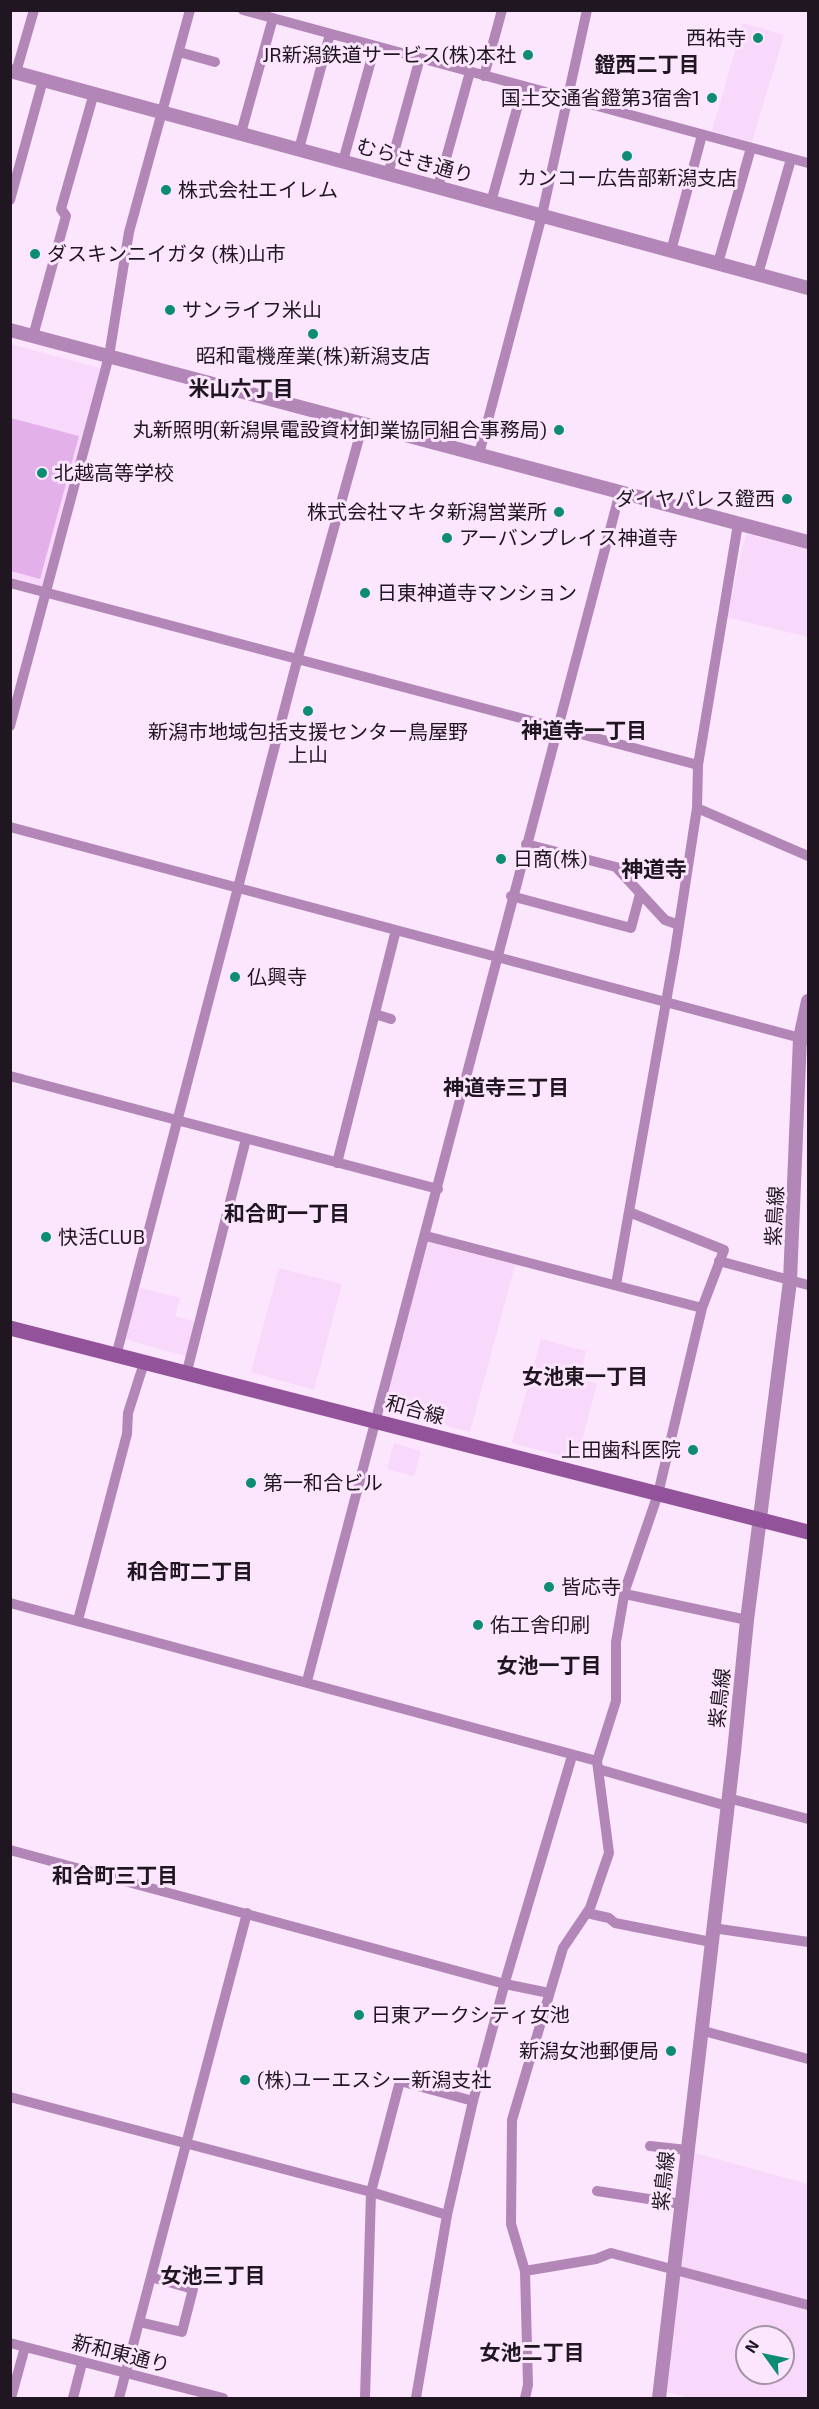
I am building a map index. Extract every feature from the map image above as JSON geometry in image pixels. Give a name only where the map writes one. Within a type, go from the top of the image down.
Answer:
[{"type":"main road","name":"和合線","points":[[10,1328],[808,1532]]},
{"type":"street","points":[[13,71],[34,10]]},
{"type":"street","points":[[10,726],[109,356],[129,232],[164,112],[190,10]]},
{"type":"street","points":[[243,10],[808,163]]},
{"type":"street","points":[[484,76],[502,10]]},
{"type":"street","points":[[479,454],[542,216],[587,10]]},
{"type":"street","points":[[241,133],[273,18]]},
{"type":"street","points":[[299,149],[330,34]]},
{"type":"street","points":[[343,161],[375,46]]},
{"type":"street","points":[[179,52],[215,62]]},
{"type":"street","points":[[388,174],[420,58]]},
{"type":"street","name":"むらさき通り","points":[[13,71],[808,288]]},
{"type":"street","points":[[438,187],[470,72]]},
{"type":"street","points":[[10,200],[43,80]]},
{"type":"street","points":[[491,202],[523,87]]},
{"type":"street","points":[[33,336],[66,216],[61,209],[94,93]]},
{"type":"street","points":[[671,251],[702,135]]},
{"type":"street","points":[[718,263],[751,148]]},
{"type":"street","points":[[758,274],[792,159]]},
{"type":"street","points":[[10,330],[808,542]]},
{"type":"street","points":[[117,1356],[298,657],[363,424]]},
{"type":"street","points":[[307,1682],[426,1236],[496,956],[559,729],[620,492]]},
{"type":"street","points":[[616,1285],[679,925],[697,808],[698,765],[738,524]]},
{"type":"street","points":[[10,583],[298,657],[698,765]]},
{"type":"street","points":[[697,808],[808,856]]},
{"type":"street","points":[[10,826],[804,1039]]},
{"type":"street","points":[[526,844],[615,867],[666,920],[679,925]]},
{"type":"street","points":[[512,896],[631,928],[640,894]]},
{"type":"street","points":[[337,1163],[396,930]]},
{"type":"street","name":"紫鳥線","points":[[659,2398],[747,1620],[790,1281],[808,1001]]},
{"type":"street","points":[[375,1014],[391,1019]]},
{"type":"street","points":[[10,1076],[176,1122],[438,1189]]},
{"type":"street","points":[[186,1374],[246,1139]]},
{"type":"street","points":[[525,2398],[528,2385],[525,2271],[511,2224],[512,2120],[563,1948],[587,1913],[609,1854],[598,1765],[616,1701],[616,1642],[625,1594],[658,1494],[702,1308],[724,1250],[629,1212]]},
{"type":"street","points":[[426,1236],[702,1308]]},
{"type":"street","points":[[719,1261],[808,1285]]},
{"type":"street","points":[[78,1620],[127,1434],[128,1413],[144,1363]]},
{"type":"street","points":[[625,1594],[747,1620]]},
{"type":"street","points":[[10,1603],[307,1682],[728,1802],[808,1819]]},
{"type":"street","points":[[416,2398],[447,2215],[473,2101],[572,1756]]},
{"type":"street","points":[[10,1850],[505,1984],[549,1993]]},
{"type":"street","points":[[118,2398],[188,2144],[247,1913]]},
{"type":"street","points":[[587,1913],[609,1918],[615,1923],[712,1935],[808,1942]]},
{"type":"street","points":[[700,2030],[808,2059]]},
{"type":"street","points":[[365,2398],[371,2192],[400,2081],[473,2101]]},
{"type":"street","points":[[10,2097],[371,2192],[447,2215]]},
{"type":"street","points":[[650,2146],[687,2150]]},
{"type":"street","points":[[597,2191],[681,2204]]},
{"type":"street","points":[[525,2271],[596,2259],[611,2253],[808,2305]]},
{"type":"street","points":[[140,2322],[182,2332],[193,2289],[151,2277]]},
{"type":"street","name":"新和東通り","points":[[10,2343],[223,2398]]},
{"type":"street","points":[[11,2398],[25,2347]]},
{"type":"street","points":[[73,2398],[82,2362]]},
{"type":"shaded area","points":[[743,23],[784,35],[752,142],[712,131]]},
{"type":"shaded area","name":"北越高等学校","points":[[10,344],[100,368],[44,587],[11,578]]},
{"type":"shaded area","points":[[11,418],[79,436],[40,579],[11,571]]},
{"type":"shaded area","points":[[746,534],[808,549],[808,637],[726,617]]},
{"type":"shaded area","points":[[428,1242],[515,1265],[470,1432],[383,1409]]},
{"type":"shaded area","points":[[279,1268],[342,1284],[314,1390],[251,1372]]},
{"type":"shaded area","points":[[138,1287],[180,1298],[175,1316],[195,1322],[186,1356],[124,1339]]},
{"type":"shaded area","points":[[541,1339],[586,1351],[579,1379],[597,1384],[577,1460],[512,1443]]},
{"type":"shaded area","points":[[394,1443],[421,1451],[414,1476],[387,1469]]},
{"type":"shaded area","points":[[695,2153],[808,2184],[808,2398],[691,2398],[667,2392],[674,2313]]},
{"type":"place","name":"西祐寺","points":[[758,38]]},
{"type":"place","name":"JR新潟鉄道サービス(株)本社","points":[[528,55]]},
{"type":"place","name":"国土交通省鐙第3宿舎1","points":[[712,98]]},
{"type":"place","name":"カンコー広告部新潟支店","points":[[627,156]]},
{"type":"place","name":"株式会社エイレム","points":[[166,190]]},
{"type":"place","name":"ダスキンニイガタ (株)山市","points":[[35,254]]},
{"type":"place","name":"サンライフ米山","points":[[170,310]]},
{"type":"place","name":"昭和電機産業(株)新潟支店","points":[[313,334]]},
{"type":"place","name":"丸新照明(新潟県電設資材卸業協同組合事務局)","points":[[559,430]]},
{"type":"place","name":"北越高等学校","points":[[42,473]]},
{"type":"place","name":"ダイヤパレス鐙西","points":[[787,499]]},
{"type":"place","name":"株式会社マキタ新潟営業所","points":[[559,512]]},
{"type":"place","name":"アーバンプレイス神道寺","points":[[447,538]]},
{"type":"place","name":"日東神道寺マンション","points":[[365,593]]},
{"type":"place","name":"新潟市地域包括支援センター鳥屋野 上山","points":[[308,711]]},
{"type":"place","name":"日商(株)","points":[[501,859]]},
{"type":"place","name":"仏興寺","points":[[235,977]]},
{"type":"place","name":"快活CLUB","points":[[46,1237]]},
{"type":"place","name":"上田歯科医院","points":[[693,1450]]},
{"type":"place","name":"第一和合ビル","points":[[251,1483]]},
{"type":"place","name":"皆応寺","points":[[549,1587]]},
{"type":"place","name":"佑工舎印刷","points":[[478,1625]]},
{"type":"place","name":"日東アークシティ女池","points":[[359,2015]]},
{"type":"place","name":"新潟女池郵便局","points":[[671,2051]]},
{"type":"place","name":"(株)ユーエスシー新潟支社","points":[[245,2080]]},
{"type":"district","name":"鐙西二丁目","points":[[647,65]]},
{"type":"district","name":"米山六丁目","points":[[241,389]]},
{"type":"district","name":"神道寺一丁目","points":[[584,731]]},
{"type":"district","name":"神道寺","points":[[654,870]]},
{"type":"district","name":"神道寺三丁目","points":[[506,1088]]},
{"type":"district","name":"和合町一丁目","points":[[287,1214]]},
{"type":"district","name":"女池東一丁目","points":[[585,1377]]},
{"type":"district","name":"和合町二丁目","points":[[190,1572]]},
{"type":"district","name":"女池一丁目","points":[[549,1666]]},
{"type":"district","name":"和合町三丁目","points":[[115,1876]]},
{"type":"district","name":"女池三丁目","points":[[213,2276]]},
{"type":"district","name":"女池二丁目","points":[[532,2353]]}]
